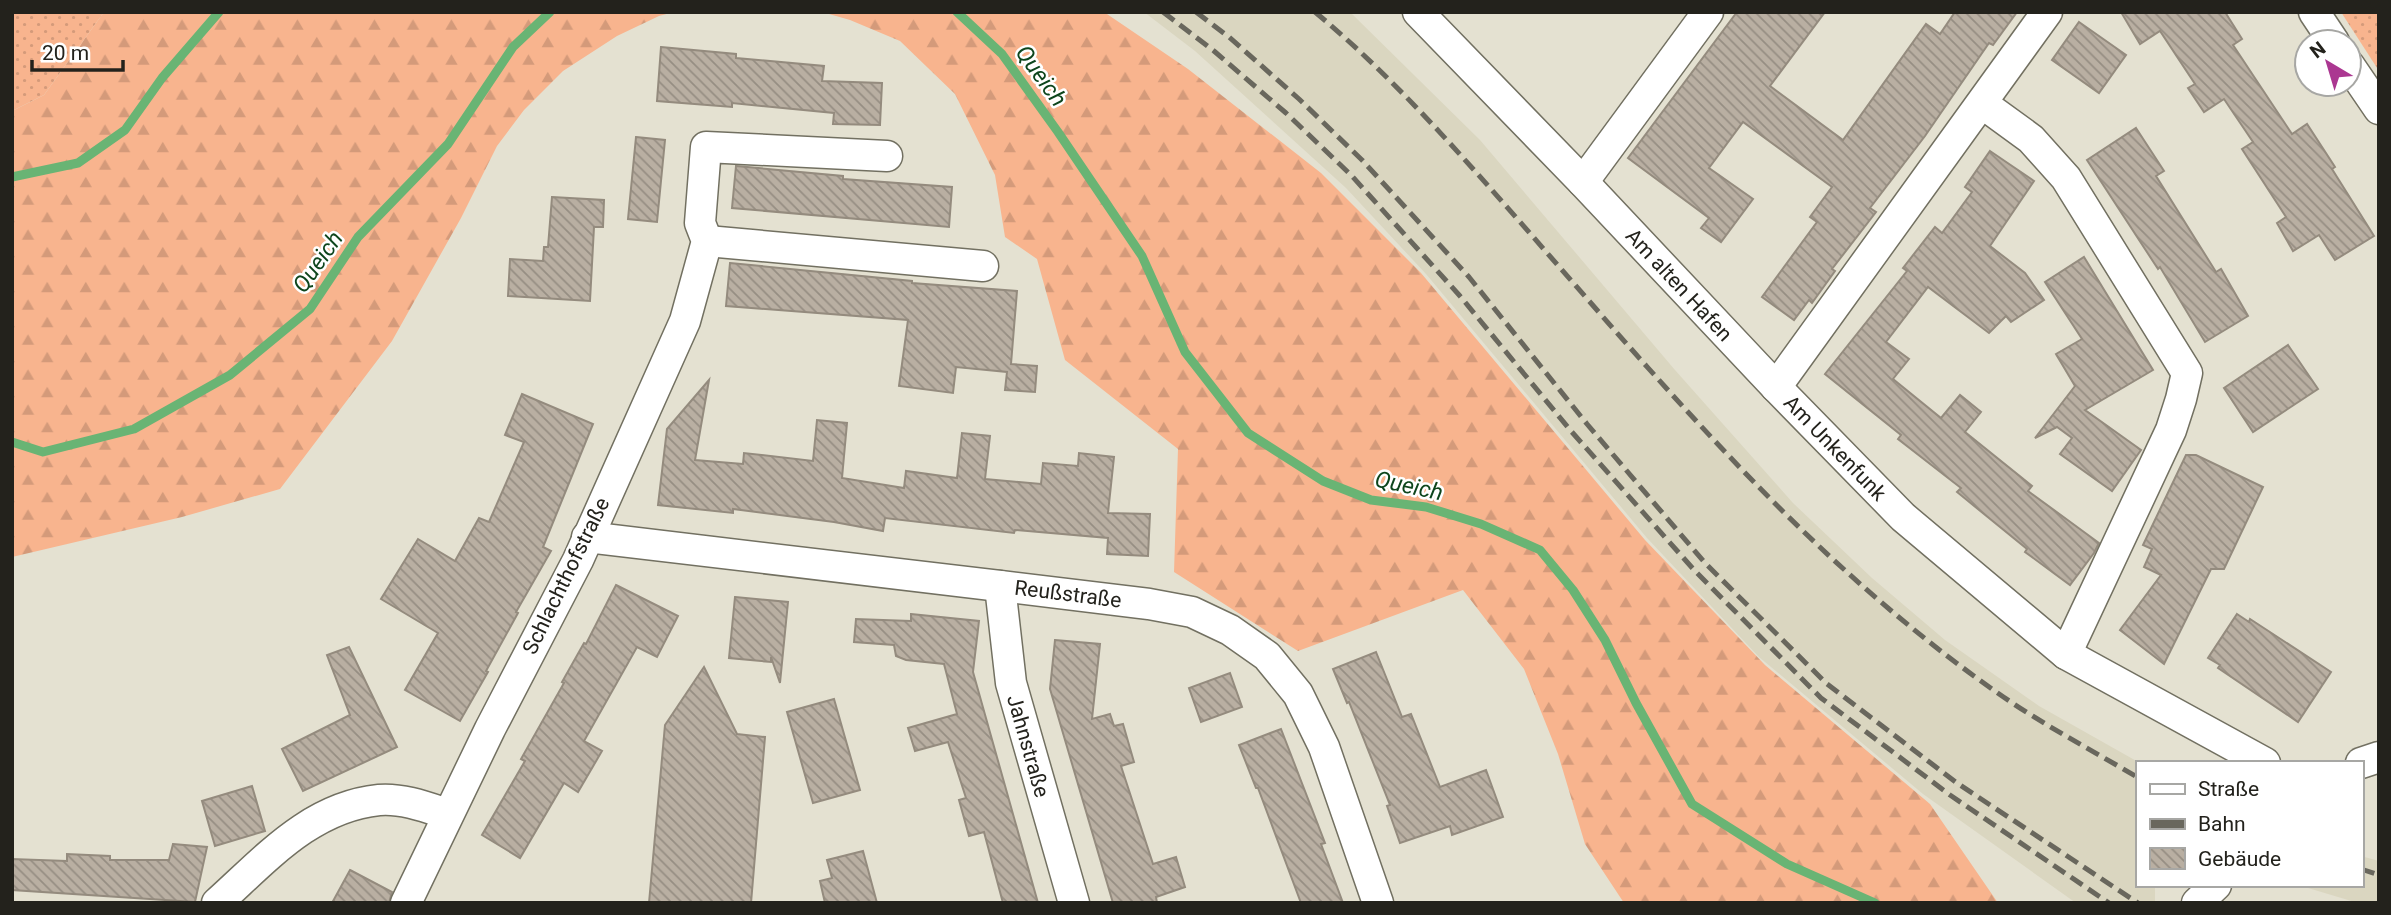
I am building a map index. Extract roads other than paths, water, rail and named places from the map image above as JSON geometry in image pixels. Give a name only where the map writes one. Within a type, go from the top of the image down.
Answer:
[{"type":"street","name":"Am alten Hafen","points":[[1418,12],[1776,387]]},
{"type":"street","points":[[1583,182],[1709,12]]},
{"type":"street","name":"Am Unkenfunk","points":[[2047,12],[1776,387],[1903,517],[2066,654],[2261,761]]},
{"type":"street","points":[[2314,12],[2325,28]]},
{"type":"street","points":[[2363,86],[2379,109]]},
{"type":"street","points":[[1983,104],[2031,139],[2066,178],[2187,373],[2171,430],[2066,654]]},
{"type":"street","name":"Schlachthofstraße","points":[[406,903],[447,814],[578,560],[685,321],[707,241],[700,223],[706,147],[887,156]]},
{"type":"street","points":[[707,241],[983,266]]},
{"type":"street","name":"Reußstraße","points":[[587,537],[1149,604],[1192,612],[1230,630],[1267,656],[1298,694],[1324,747],[1378,903]]},
{"type":"street","name":"Jahnstraße","points":[[1000,586],[1011,683],[1074,903]]},
{"type":"street","points":[[216,903],[299,829],[345,807],[381,800],[415,803],[447,814]]},
{"type":"street","points":[[2197,903],[2214,887]]},
{"type":"waterway","name":"Queich","points":[[12,177],[78,163],[125,130],[162,78],[219,12]]},
{"type":"waterway","name":"Queich","points":[[12,442],[43,452],[134,429],[230,375],[310,309],[358,237],[448,144],[513,47],[550,12]]},
{"type":"waterway","name":"Queich","points":[[957,12],[1002,54],[1058,132],[1142,256],[1185,352],[1248,433],[1323,481],[1371,500],[1426,507],[1481,524],[1540,550],[1573,590],[1605,640],[1636,703],[1692,804],[1787,864],[1875,903]]},
{"type":"railway","points":[[1163,12],[1214,51],[1286,113],[1351,175],[1460,296],[1571,431],[1695,571],[1821,698],[1950,795],[2109,903]]},
{"type":"railway","points":[[1196,12],[1229,37],[1299,99],[1362,160],[1469,277],[1587,424],[1705,563],[1827,684],[1957,783],[2138,903]]},
{"type":"railway","points":[[1315,12],[1366,57],[1438,130],[1700,425],[1759,488],[1854,579],[1956,663],[2009,701],[2136,776]]},
{"type":"railway","points":[[2363,870],[2379,875]]}]
